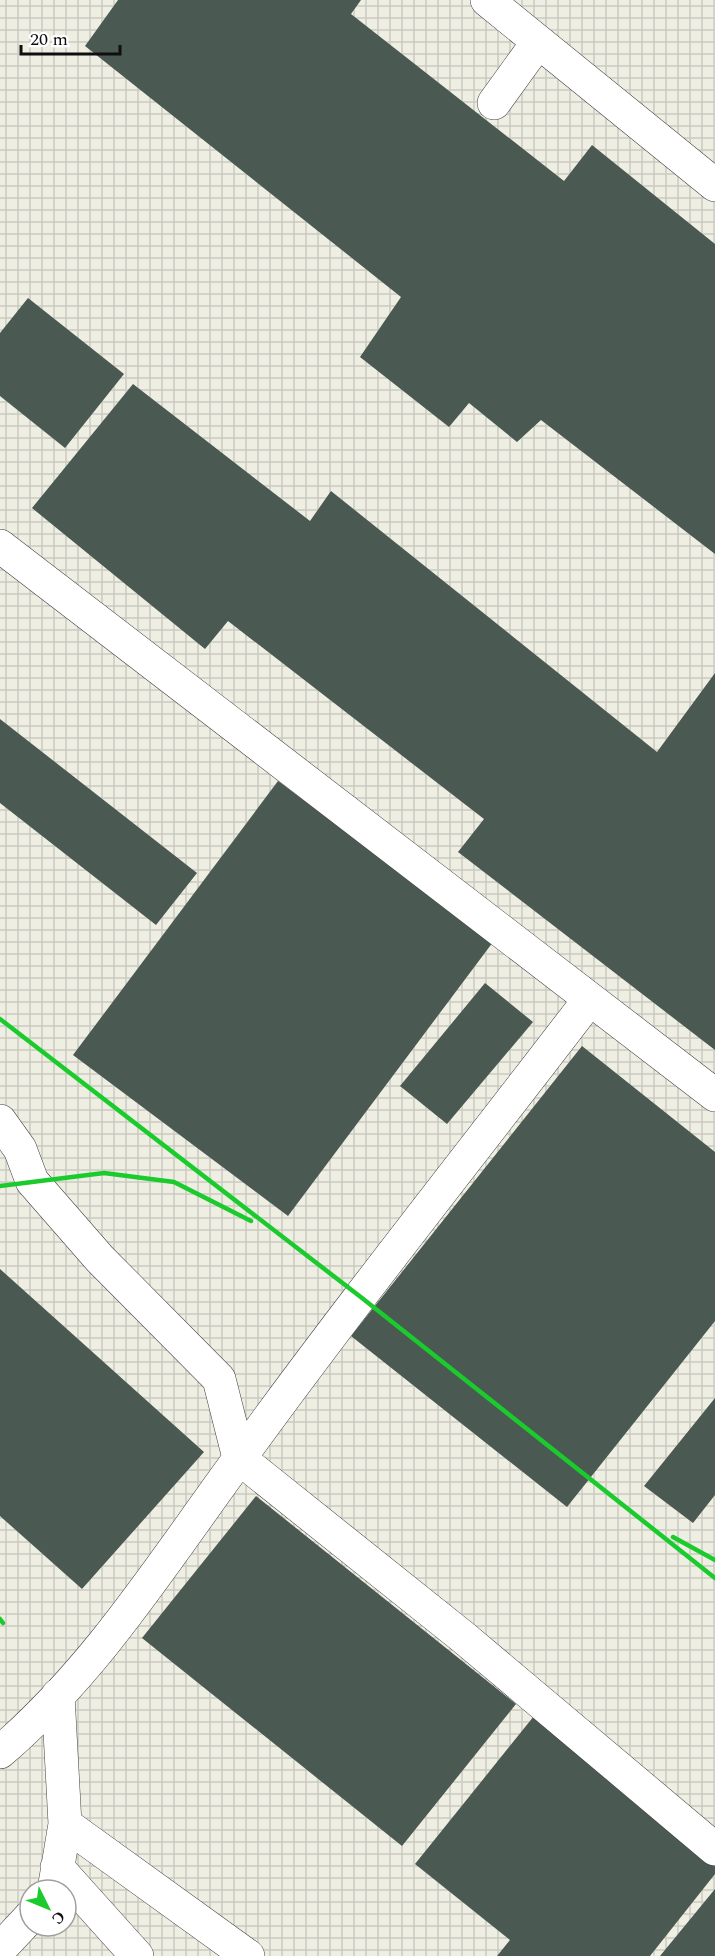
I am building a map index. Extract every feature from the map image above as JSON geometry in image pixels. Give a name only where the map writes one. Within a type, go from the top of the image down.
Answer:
[{"type":"lane","points":[[487,0],[715,185]]},
{"type":"lane","points":[[494,103],[538,42]]},
{"type":"lane","points":[[0,546],[715,1095]]},
{"type":"lane","points":[[0,1751],[28,1728],[124,1621],[239,1458],[589,1000]]},
{"type":"lane","points":[[0,1121],[20,1149],[32,1181],[100,1258],[219,1379],[239,1458],[462,1637],[715,1849]]},
{"type":"lane","points":[[55,1878],[65,1824],[58,1695]]},
{"type":"lane","points":[[65,1824],[248,1956]]},
{"type":"lane","points":[[78,1901],[137,1956]]},
{"type":"lane","points":[[0,1949],[18,1930]]},
{"type":"shaded area","points":[[0,0],[715,0],[715,1956],[0,1956]]},
{"type":"building","points":[[118,0],[361,0],[351,14],[564,181],[592,145],[715,244],[715,554],[541,420],[517,442],[469,403],[449,427],[360,357],[401,297],[85,46]]},
{"type":"building","points":[[28,298],[124,374],[65,448],[0,396],[0,333]]},
{"type":"building","points":[[133,384],[310,521],[331,491],[657,752],[715,673],[715,1050],[458,852],[484,819],[228,621],[205,649],[32,508]]},
{"type":"building","points":[[0,719],[197,873],[156,925],[0,803]]},
{"type":"building","points":[[278,781],[493,942],[288,1216],[73,1055]]},
{"type":"building","points":[[485,983],[533,1022],[447,1124],[400,1086]]},
{"type":"building","points":[[582,1046],[715,1152],[715,1321],[567,1507],[351,1336]]},
{"type":"building","points":[[0,1269],[204,1452],[82,1589],[0,1516]]},
{"type":"building","points":[[715,1398],[715,1495],[693,1523],[644,1486]]},
{"type":"building","points":[[256,1496],[516,1704],[402,1846],[142,1638]]},
{"type":"building","points":[[534,1716],[715,1860],[715,1874],[650,1956],[497,1956],[510,1940],[415,1864]]},
{"type":"building","points":[[715,1889],[715,1956],[660,1956]]},
{"type":"railway","points":[[0,1019],[362,1298],[715,1578]]},
{"type":"railway","points":[[0,1186],[104,1173],[174,1182],[251,1221]]},
{"type":"railway","points":[[673,1537],[715,1560]]},
{"type":"railway","points":[[0,1619],[3,1623]]}]
